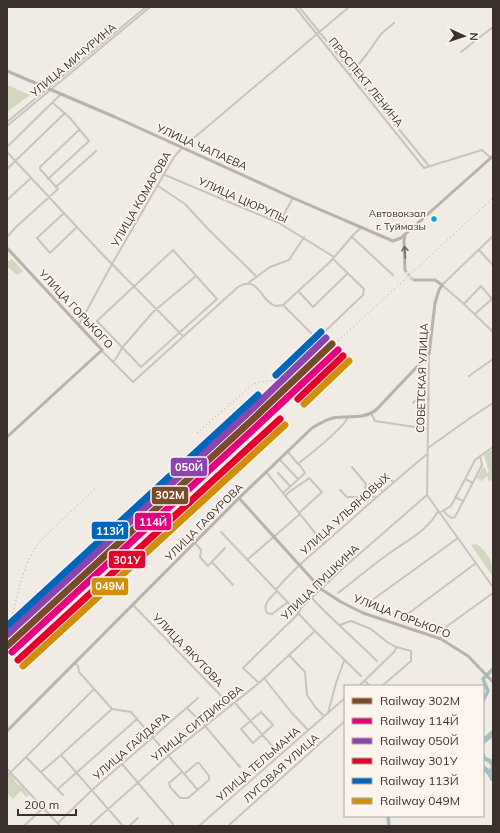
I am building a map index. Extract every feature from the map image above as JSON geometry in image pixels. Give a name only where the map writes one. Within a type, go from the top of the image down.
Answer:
[{"type":"main road","name":"УЛИЦА ЧАПАЕВА","points":[[7,70],[389,240],[397,241],[406,234]]},
{"type":"main road","points":[[405,270],[404,241],[406,234],[492,157]]},
{"type":"main road","name":"УЛИЦА ГОРЬКОГО","points":[[7,248],[102,350]]},
{"type":"main road","points":[[414,280],[435,280],[442,285]]},
{"type":"main road","name":"СОВЕТСКАЯ УЛИЦА","points":[[429,354],[435,303],[442,285]]},
{"type":"main road","points":[[7,437],[102,350]]},
{"type":"main road","points":[[371,414],[429,354]]},
{"type":"main road","name":"УЛИЦА ГАФУРОВА","points":[[7,731],[239,498],[267,473],[312,428],[334,418],[348,418],[371,414]]},
{"type":"main road","name":"УЛИЦА ГОРЬКОГО","points":[[239,498],[320,589],[363,613],[441,639],[468,656],[493,682]]},
{"type":"street","name":"УЛИЦА МИЧУРИНА","points":[[7,126],[146,7]]},
{"type":"street","name":"УЛИЦА МИЧУРИНА","points":[[7,122],[150,7]]},
{"type":"street","name":"ПРОСПЕКТ ЛЕНИНА","points":[[295,7],[424,168],[429,166],[299,7]]},
{"type":"street","name":"УЛИЦА КОМАРОВА","points":[[80,326],[112,264],[174,157],[182,148],[349,7]]},
{"type":"street","points":[[350,75],[381,34],[394,23]]},
{"type":"street","points":[[461,52],[493,27]]},
{"type":"street","points":[[7,147],[61,94]]},
{"type":"street","points":[[48,179],[89,141],[65,113],[53,103]]},
{"type":"street","points":[[7,169],[65,113]]},
{"type":"street","points":[[57,188],[48,179],[40,167],[79,130]]},
{"type":"street","points":[[7,237],[50,197],[57,188],[96,150]]},
{"type":"street","points":[[429,166],[482,150],[492,157]]},
{"type":"street","points":[[7,152],[112,264],[184,336],[238,287],[248,283],[270,266],[289,260],[304,237]]},
{"type":"street","name":"УЛИЦА ЦЮРУПЫ","points":[[164,174],[279,223],[304,237],[333,258],[364,289],[362,295],[317,339],[283,305]]},
{"type":"street","points":[[7,200],[31,178]]},
{"type":"street","points":[[158,186],[185,204],[208,230],[257,277]]},
{"type":"street","points":[[279,223],[293,198]]},
{"type":"street","points":[[64,213],[37,238],[50,253],[77,227]]},
{"type":"street","points":[[248,283],[255,286],[276,306],[283,305],[333,258],[361,228]]},
{"type":"street","name":"СОВЕТСКАЯ УЛИЦА","points":[[442,285],[493,236]]},
{"type":"street","points":[[352,237],[393,275]]},
{"type":"street","points":[[173,250],[218,299],[141,367],[97,321],[134,286],[173,250]]},
{"type":"street","points":[[479,250],[493,265]]},
{"type":"street","points":[[298,292],[312,307],[348,273]]},
{"type":"street","points":[[113,362],[122,348],[153,312],[196,276]]},
{"type":"street","points":[[442,285],[493,332]]},
{"type":"street","points":[[464,304],[482,286],[492,299],[475,314]]},
{"type":"street","name":"УЛИЦА ГОРЬКОГО","points":[[102,350],[133,382],[184,336]]},
{"type":"street","name":"СОВЕТСКАЯ УЛИЦА","points":[[427,495],[429,354]]},
{"type":"street","points":[[469,376],[493,359]]},
{"type":"street","points":[[413,403],[417,399],[429,399]]},
{"type":"street","points":[[417,399],[418,423]]},
{"type":"street","points":[[428,448],[493,403]]},
{"type":"street","points":[[371,414],[375,420],[428,429]]},
{"type":"street","points":[[298,464],[333,434],[347,421],[348,418]]},
{"type":"street","points":[[338,593],[420,531],[439,512],[444,511],[451,506],[475,460],[493,447]]},
{"type":"street","points":[[283,493],[305,472],[288,452]]},
{"type":"street","name":"УЛИЦА УЛЬЯНОВЫХ","points":[[288,602],[272,614],[267,613],[265,608],[266,604],[280,584],[393,482],[426,455],[428,455]]},
{"type":"street","points":[[444,511],[452,518],[455,517],[482,466],[480,456]]},
{"type":"street","points":[[280,460],[298,479]]},
{"type":"street","points":[[352,467],[366,484],[365,487],[375,498]]},
{"type":"street","points":[[267,473],[324,544]]},
{"type":"street","points":[[278,473],[290,486]]},
{"type":"street","points":[[383,492],[376,484],[387,475],[393,482]]},
{"type":"street","points":[[247,560],[322,492],[309,478],[285,496]]},
{"type":"street","points":[[465,478],[473,482]]},
{"type":"street","points":[[340,490],[347,497],[358,497],[366,488]]},
{"type":"street","points":[[427,495],[493,588]]},
{"type":"street","name":"УЛИЦА ПУШКИНА","points":[[259,683],[243,668],[320,589],[427,495]]},
{"type":"street","points":[[456,497],[463,501]]},
{"type":"street","points":[[221,532],[344,661],[361,676]]},
{"type":"street","points":[[364,606],[458,538]]},
{"type":"street","points":[[195,543],[201,550],[200,557],[208,566],[225,548]]},
{"type":"street","points":[[212,562],[233,585]]},
{"type":"street","points":[[402,618],[476,564]]},
{"type":"street","points":[[439,632],[493,592]]},
{"type":"street","points":[[312,598],[326,614],[340,625],[377,661]]},
{"type":"street","name":"УЛИЦА ЯКУТОВА","points":[[134,605],[231,706]]},
{"type":"street","points":[[340,625],[351,621],[371,629],[387,642],[396,647],[411,651],[410,661],[383,685]]},
{"type":"street","name":"УЛИЦА СИТДИКОВА","points":[[89,826],[138,782],[259,683],[315,631]]},
{"type":"street","points":[[360,685],[395,651],[396,647]]},
{"type":"street","points":[[289,655],[305,672],[307,695],[324,716]]},
{"type":"street","points":[[328,713],[344,661]]},
{"type":"street","points":[[75,663],[78,666],[78,672],[112,709],[131,712],[197,789]]},
{"type":"street","points":[[264,678],[291,712],[308,730]]},
{"type":"street","points":[[365,681],[369,685]]},
{"type":"street","points":[[7,776],[94,689]]},
{"type":"street","name":"УЛИЦА ГАЙДАРА","points":[[59,825],[92,790],[198,698]]},
{"type":"street","name":"УЛИЦА ТЕЛЬМАНА","points":[[199,826],[344,699]]},
{"type":"street","points":[[235,703],[249,721],[281,755]]},
{"type":"street","points":[[187,708],[205,726],[240,767]]},
{"type":"street","points":[[41,772],[112,709]]},
{"type":"street","points":[[261,712],[273,725],[263,735],[253,743],[241,729],[261,712]]},
{"type":"street","points":[[58,789],[137,719]]},
{"type":"street","name":"ЛУГОВАЯ УЛИЦА","points":[[228,826],[344,722]]},
{"type":"street","points":[[61,755],[123,826]]},
{"type":"street","points":[[26,757],[63,795]]},
{"type":"street","points":[[199,763],[209,780],[188,798],[180,798],[170,787],[169,783],[183,773],[199,763]]},
{"type":"street","points":[[122,764],[173,824]]},
{"type":"street","points":[[7,769],[59,825]]},
{"type":"street","points":[[24,826],[43,808]]},
{"type":"street","points":[[129,826],[138,818]]},
{"type":"green space","points":[[7,85],[30,95],[7,112]]},
{"type":"green space","points":[[12,259],[23,271],[17,275],[9,268],[7,269],[7,262]]},
{"type":"green space","points":[[493,449],[493,480],[489,481],[487,476],[482,481],[477,478],[483,467],[487,473],[489,472],[484,455]]},
{"type":"green space","points":[[476,544],[487,554],[491,562],[493,577],[471,545]]},
{"type":"green space","points":[[10,774],[17,784],[19,784],[29,795],[26,797],[21,791],[13,799],[7,793],[7,781],[9,780],[7,777]]},
{"type":"water","points":[[493,729],[493,737],[485,743],[484,746],[484,737]]},
{"type":"water","points":[[484,752],[486,757],[493,760],[492,781],[484,772],[484,765],[489,769],[491,767],[489,763],[484,760]]},
{"type":"waterway","points":[[484,699],[488,691],[483,679],[493,669]]},
{"type":"waterway","points":[[388,817],[389,826]]},
{"type":"tunnel","points":[[405,270],[414,280]]},
{"type":"railway","points":[[269,407],[315,362],[493,198]]},
{"type":"railway","points":[[197,433],[253,384],[287,377],[306,364]]},
{"type":"railway","points":[[7,632],[20,584],[28,561],[34,550],[41,540],[95,489]]},
{"type":"railway","points":[[7,642],[33,617]]},
{"type":"rail line","name":"113Й","points":[[276,375],[321,332]]},
{"type":"rail line","name":"050Й","points":[[7,635],[246,415],[326,338]]},
{"type":"rail line","name":"302М","points":[[7,646],[251,421],[332,344]]},
{"type":"rail line","name":"114Й","points":[[12,652],[338,350]]},
{"type":"rail line","name":"301У","points":[[298,399],[343,356]]},
{"type":"rail line","name":"049М","points":[[304,404],[349,361]]},
{"type":"rail line","name":"113Й","points":[[7,626],[258,395]]},
{"type":"rail line","name":"301У","points":[[18,660],[280,419]]},
{"type":"rail line","name":"049М","points":[[23,666],[285,425]]},
{"type":"place","name":"Автовокзал г. Туймазы","points":[[434,219]]}]
